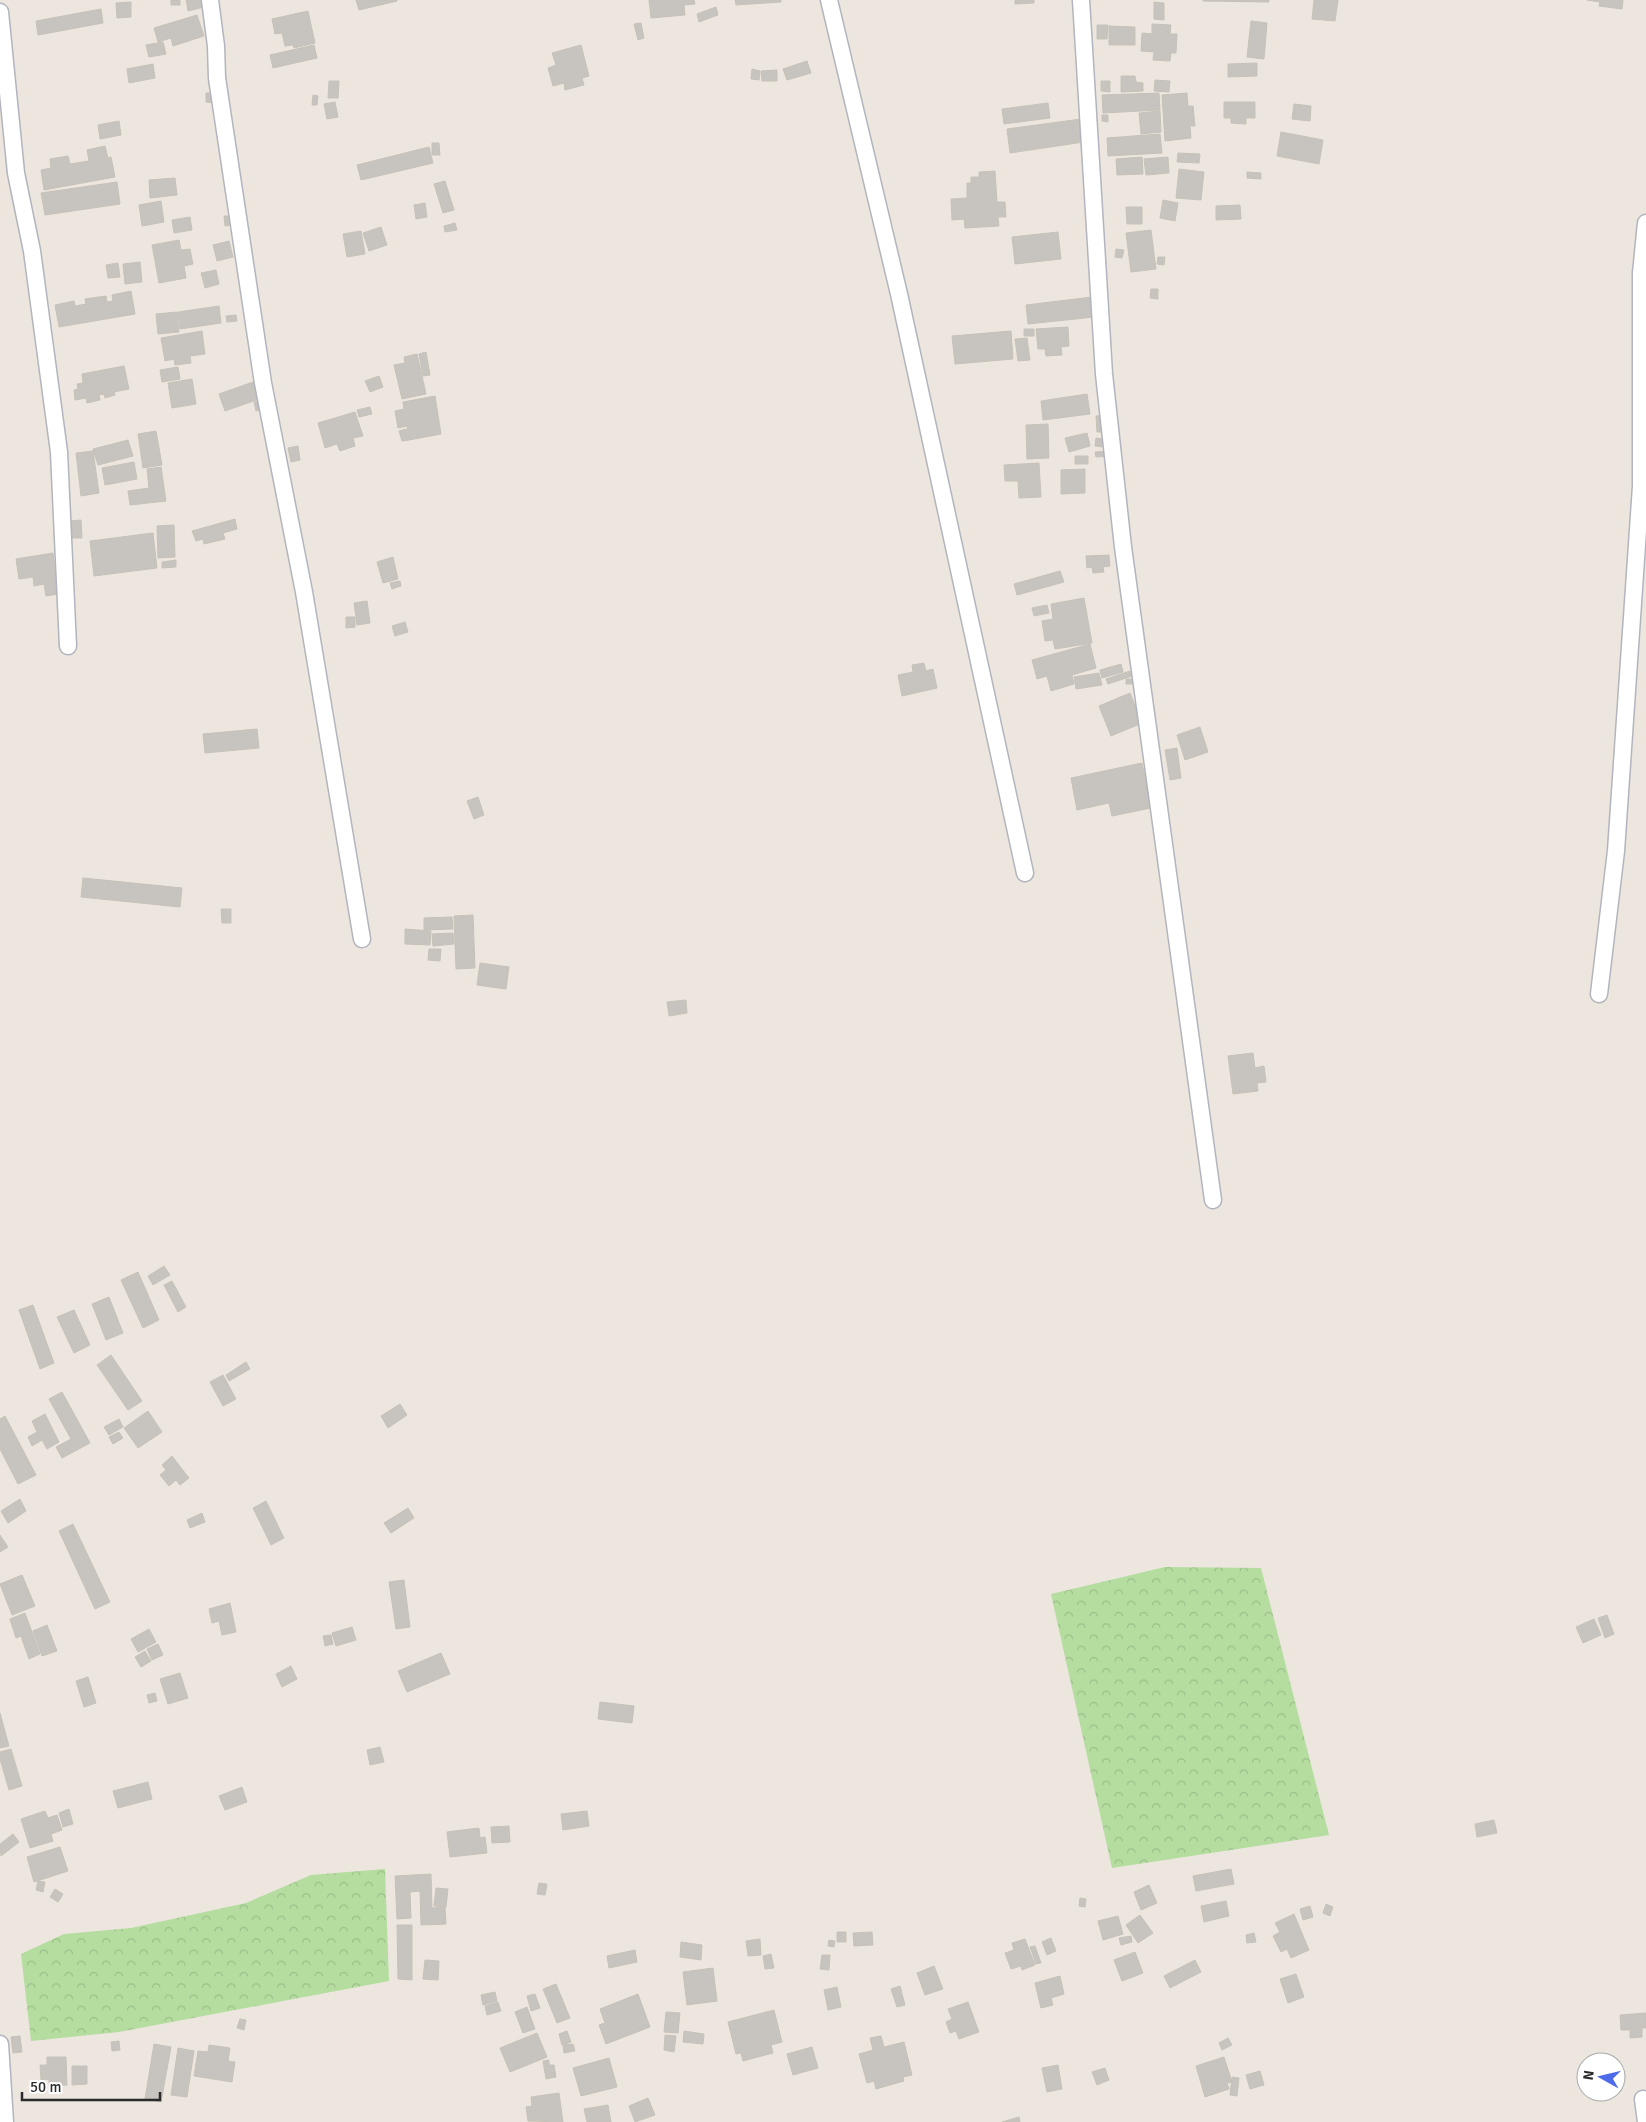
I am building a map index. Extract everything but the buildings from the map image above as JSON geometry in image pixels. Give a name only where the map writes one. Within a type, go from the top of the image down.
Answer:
[{"type":"street","points":[[210,0],[216,46],[217,78],[264,383],[304,592],[362,939]]},
{"type":"street","points":[[829,0],[899,294],[1025,873]]},
{"type":"street","points":[[1081,0],[1104,374],[1122,547],[1213,1200]]},
{"type":"street","points":[[0,12],[16,173],[32,251],[58,452],[68,646]]},
{"type":"street","points":[[1599,994],[1616,851],[1642,486],[1641,273],[1646,223]]},
{"type":"street","points":[[0,2044],[5,2122]]},
{"type":"street","points":[[1643,2099],[1646,2122]]},
{"type":"green space","points":[[1165,1567],[1261,1568],[1329,1835],[1112,1868],[1051,1594]]},
{"type":"green space","points":[[385,1869],[389,1981],[119,2032],[31,2041],[21,1954],[64,1934],[131,1928],[246,1903],[311,1875]]}]
